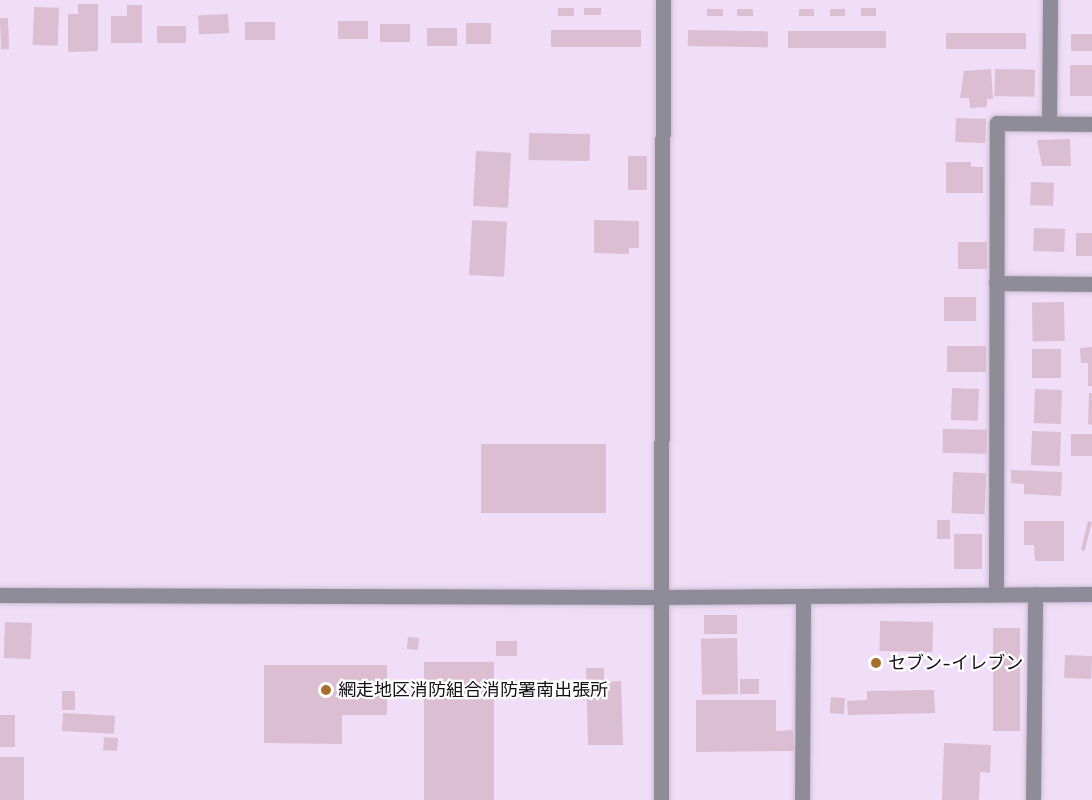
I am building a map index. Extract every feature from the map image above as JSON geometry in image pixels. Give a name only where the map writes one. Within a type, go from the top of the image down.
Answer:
[{"type":"street","points":[[661,800],[663,0]]},
{"type":"street","points":[[1049,123],[1050,0]]},
{"type":"street","points":[[996,594],[997,123],[1092,124]]},
{"type":"street","points":[[996,283],[1092,284]]},
{"type":"street","points":[[1033,800],[1035,594]]},
{"type":"street","points":[[0,595],[661,597],[1092,594]]},
{"type":"street","points":[[802,800],[803,596]]},
{"type":"building","points":[[78,4],[98,4],[98,51],[68,52],[68,14],[78,14]]},
{"type":"building","points":[[127,5],[142,5],[142,43],[111,43],[111,16],[127,16]]},
{"type":"building","points":[[34,7],[59,8],[58,46],[33,45]]},
{"type":"building","points":[[558,8],[574,8],[574,16],[558,16]]},
{"type":"building","points":[[584,8],[601,8],[601,15],[584,15]]},
{"type":"building","points":[[861,8],[876,8],[876,16],[861,16]]},
{"type":"building","points":[[707,9],[723,9],[723,16],[707,16]]},
{"type":"building","points":[[737,9],[753,9],[753,16],[737,16]]},
{"type":"building","points":[[799,9],[814,9],[814,16],[799,16]]},
{"type":"building","points":[[830,9],[845,9],[845,16],[830,16]]},
{"type":"building","points":[[228,14],[229,33],[199,35],[198,16]]},
{"type":"building","points":[[0,18],[8,18],[9,49],[1,49]]},
{"type":"building","points":[[338,21],[368,21],[368,39],[338,39]]},
{"type":"building","points":[[245,22],[275,22],[275,40],[245,40]]},
{"type":"building","points":[[466,23],[491,23],[491,44],[466,44]]},
{"type":"building","points":[[380,24],[410,24],[410,42],[380,42]]},
{"type":"building","points":[[157,26],[186,26],[186,43],[157,43]]},
{"type":"building","points":[[427,28],[457,28],[457,46],[427,46]]},
{"type":"building","points":[[551,30],[641,30],[641,47],[551,47]]},
{"type":"building","points":[[688,30],[768,31],[768,47],[688,46]]},
{"type":"building","points":[[788,31],[886,31],[886,48],[788,48]]},
{"type":"building","points":[[946,33],[1026,33],[1026,49],[946,49]]},
{"type":"building","points":[[1071,34],[1092,34],[1092,51],[1071,51]]},
{"type":"building","points":[[1070,65],[1092,65],[1092,96],[1070,96]]},
{"type":"building","points":[[991,69],[993,99],[987,99],[987,107],[970,108],[969,98],[960,98],[964,71]]},
{"type":"building","points":[[995,69],[1035,70],[1035,97],[995,96]]},
{"type":"building","points":[[956,118],[986,119],[985,143],[955,142]]},
{"type":"building","points":[[529,133],[590,134],[590,161],[529,160]]},
{"type":"building","points":[[1070,139],[1071,166],[1042,166],[1037,140]]},
{"type":"building","points":[[476,151],[511,153],[508,208],[473,206]]},
{"type":"building","points":[[628,156],[647,156],[647,190],[628,190]]},
{"type":"building","points":[[946,162],[971,162],[971,167],[983,167],[983,193],[946,193]]},
{"type":"building","points":[[1031,182],[1054,183],[1053,206],[1030,205]]},
{"type":"building","points":[[472,220],[507,222],[504,277],[469,275]]},
{"type":"building","points":[[594,220],[639,221],[639,248],[629,248],[629,254],[594,253]]},
{"type":"building","points":[[1034,228],[1065,229],[1064,252],[1033,251]]},
{"type":"building","points":[[1076,233],[1092,233],[1092,256],[1076,256]]},
{"type":"building","points":[[958,242],[987,242],[987,269],[958,269]]},
{"type":"building","points":[[944,297],[976,297],[976,321],[944,321]]},
{"type":"building","points":[[1064,302],[1065,341],[1033,342],[1032,303]]},
{"type":"building","points":[[947,346],[986,346],[986,372],[947,372]]},
{"type":"building","points":[[1092,347],[1092,386],[1088,386],[1088,363],[1081,363],[1080,348]]},
{"type":"building","points":[[1032,349],[1061,349],[1061,378],[1032,378]]},
{"type":"building","points":[[952,388],[979,389],[978,421],[951,420]]},
{"type":"building","points":[[1035,389],[1062,390],[1061,424],[1034,423]]},
{"type":"building","points":[[1089,393],[1092,393],[1092,425],[1088,424]]},
{"type":"building","points":[[943,429],[987,430],[987,454],[943,453]]},
{"type":"building","points":[[1032,431],[1061,432],[1060,466],[1031,465]]},
{"type":"building","points":[[1071,434],[1092,434],[1092,456],[1071,456]]},
{"type":"building","points":[[481,444],[606,444],[606,513],[481,513]]},
{"type":"building","points":[[1011,470],[1062,472],[1061,496],[1024,494],[1024,484],[1011,483]]},
{"type":"building","points":[[953,472],[986,473],[985,514],[952,513]]},
{"type":"building","points":[[937,520],[950,520],[950,539],[937,539]]},
{"type":"building","points":[[1024,521],[1064,521],[1064,561],[1035,561],[1034,545],[1024,545]]},
{"type":"building","points":[[1088,521],[1092,522],[1085,551],[1081,550]]},
{"type":"building","points":[[954,534],[982,534],[982,569],[954,569]]},
{"type":"building","points":[[704,615],[737,615],[737,634],[704,634]]},
{"type":"building","points":[[880,621],[933,622],[932,652],[879,651]]},
{"type":"building","points":[[5,622],[32,623],[31,659],[4,658]]},
{"type":"building","points":[[993,628],[1020,628],[1020,731],[993,731]]},
{"type":"building","points":[[408,637],[419,638],[418,650],[407,649]]},
{"type":"building","points":[[737,638],[738,694],[702,695],[701,639]]},
{"type":"building","points":[[496,641],[517,641],[517,656],[496,656]]},
{"type":"building","points":[[1065,655],[1092,656],[1091,679],[1064,678]]},
{"type":"building","points":[[424,662],[494,662],[494,800],[424,800]]},
{"type":"building","name":"網走地区消防組合消防署南出張所","points":[[264,665],[387,665],[387,715],[342,715],[342,744],[264,743]]},
{"type":"building","points":[[586,668],[604,668],[604,682],[621,681],[623,745],[588,745]]},
{"type":"building","points":[[740,679],[759,679],[759,694],[740,694]]},
{"type":"building","points":[[934,690],[935,713],[848,715],[847,701],[867,700],[867,691]]},
{"type":"building","points":[[62,691],[75,691],[75,710],[62,710]]},
{"type":"building","points":[[831,697],[845,698],[844,714],[830,713]]},
{"type":"building","points":[[696,700],[776,700],[776,731],[793,730],[794,751],[696,752]]},
{"type":"building","points":[[63,713],[115,716],[114,734],[62,731]]},
{"type":"building","points":[[0,715],[15,715],[15,747],[0,747]]},
{"type":"building","points":[[104,737],[118,738],[117,751],[103,750]]},
{"type":"building","points":[[944,743],[991,745],[990,773],[980,772],[979,800],[942,800]]},
{"type":"building","points":[[0,757],[24,757],[24,800],[0,800]]},
{"type":"place","name":"セブン-イレブン","points":[[876,663]]},
{"type":"place","name":"網走地区消防組合消防署南出張所","points":[[326,690]]}]
